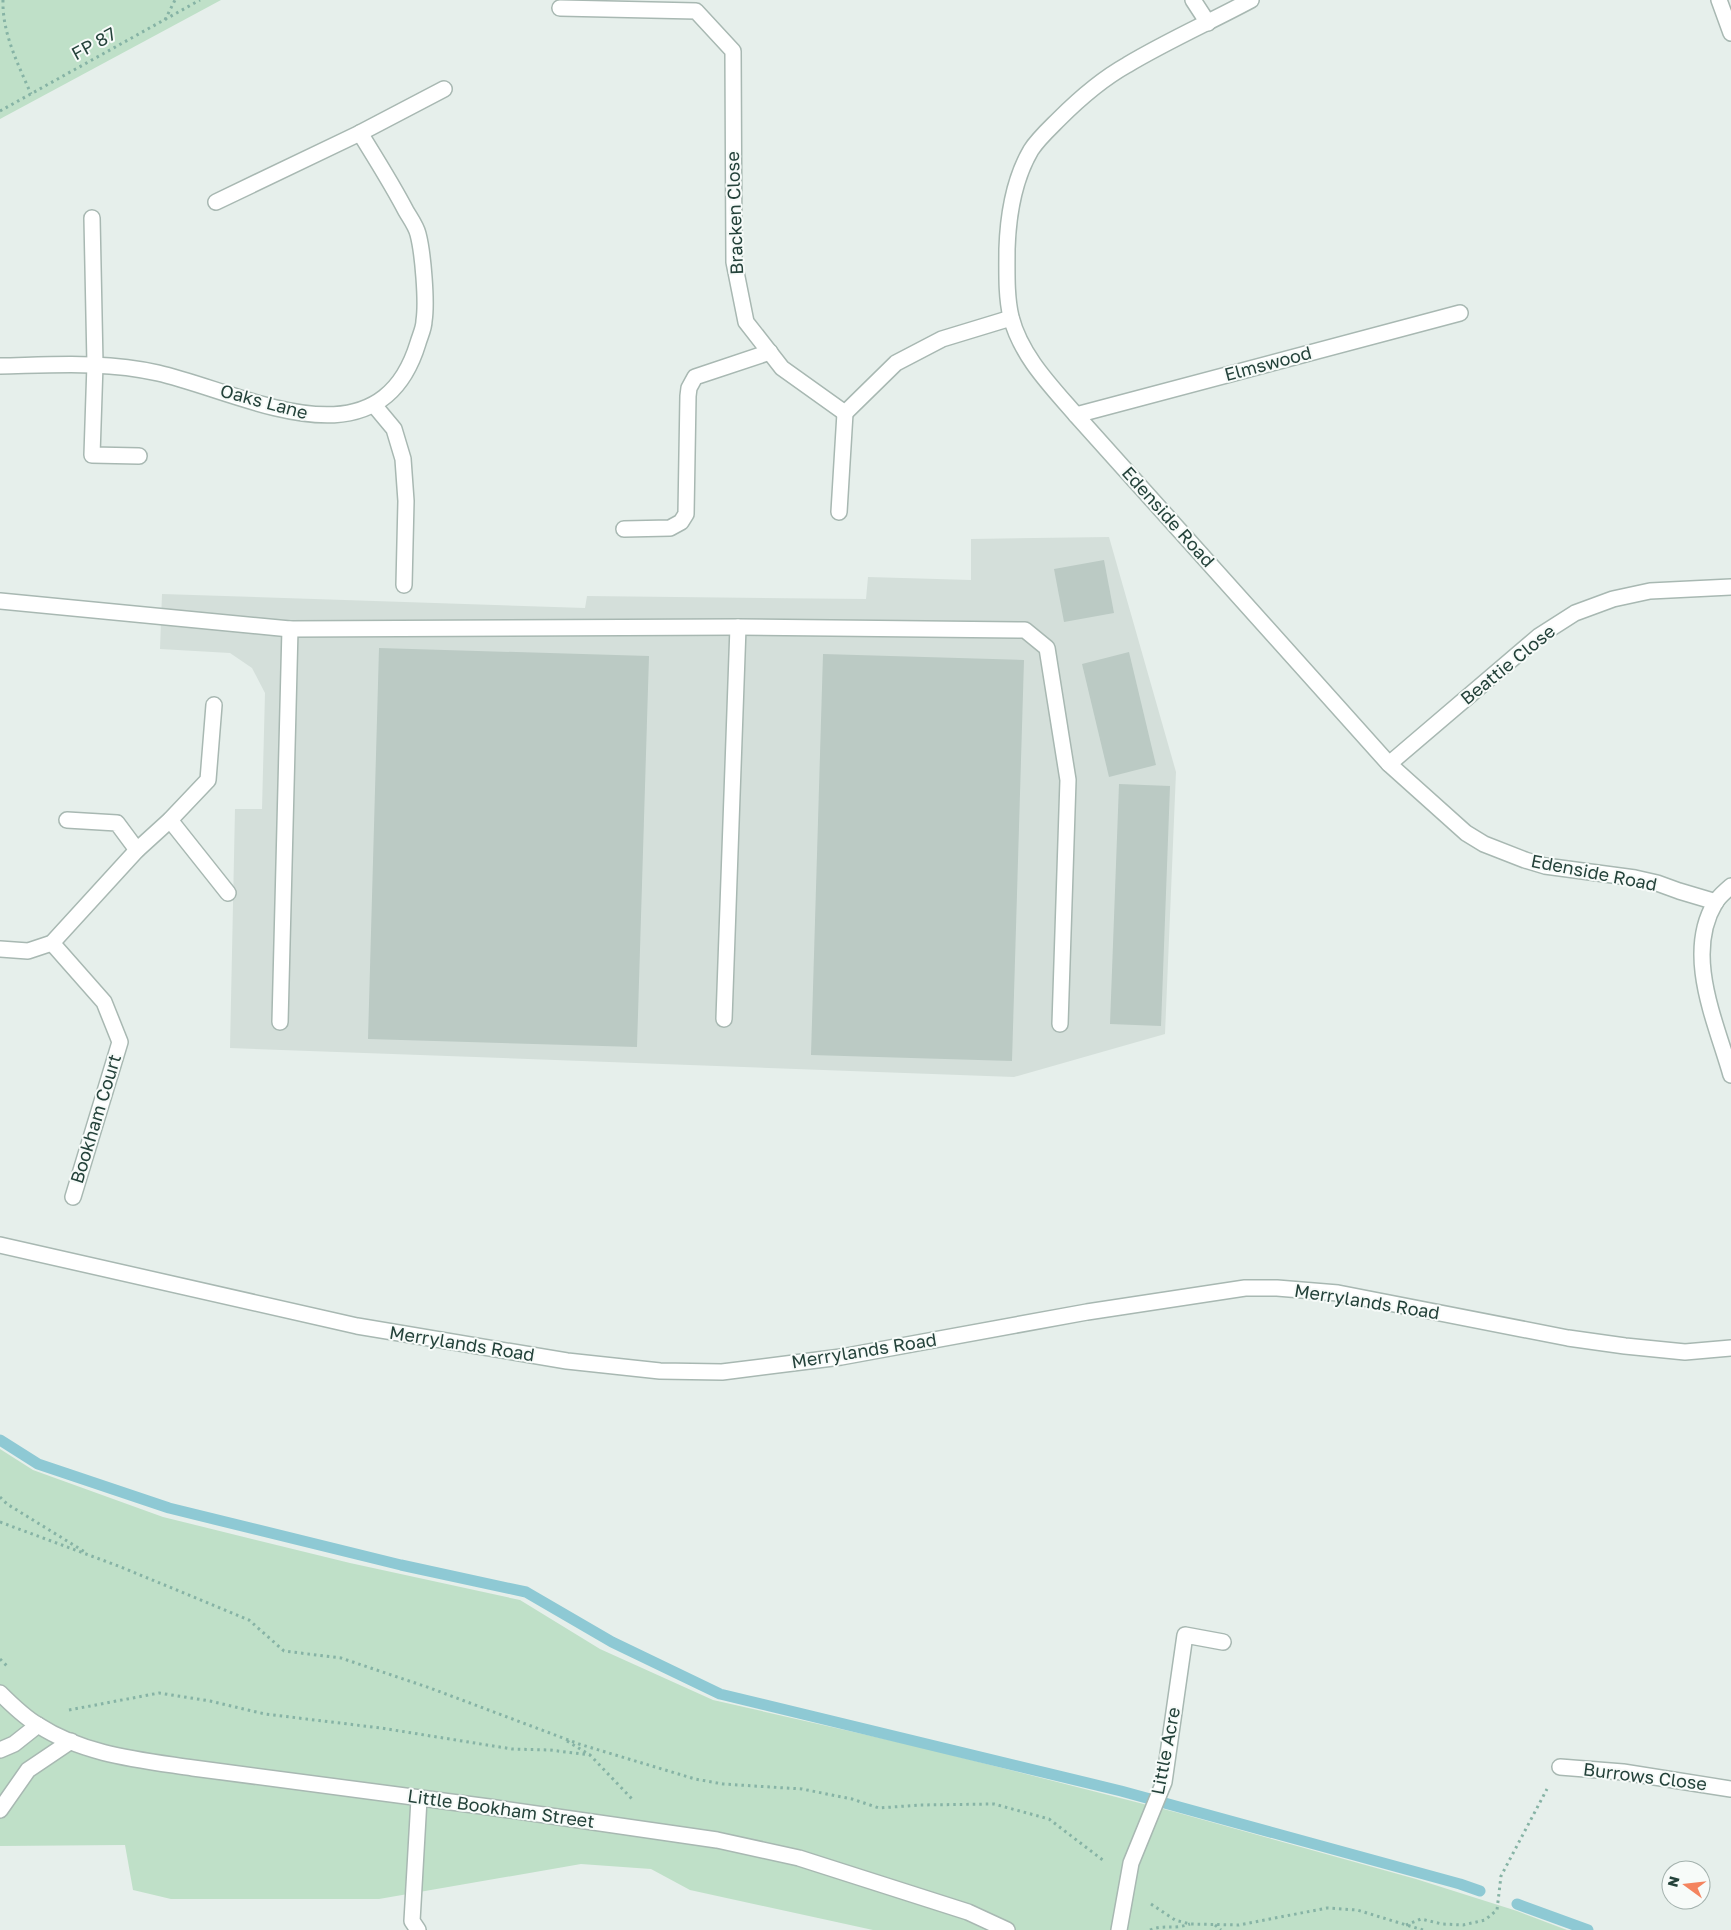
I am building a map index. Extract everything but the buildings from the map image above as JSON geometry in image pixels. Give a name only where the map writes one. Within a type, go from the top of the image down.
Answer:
[{"type":"street","points":[[1193,0],[1208,23]]},
{"type":"street","name":"Edenside Road","points":[[1252,0],[1126,65],[1069,109],[1032,149],[1024,164],[1013,199],[1008,238],[1007,278],[1011,318],[1024,347],[1038,372],[1389,764],[1466,833],[1504,853],[1546,866],[1635,878],[1716,902]]},
{"type":"street","points":[[1719,0],[1731,33]]},
{"type":"street","name":"Bracken Close","points":[[560,8],[632,5],[696,11],[733,51],[734,262],[746,322],[782,368],[845,413]]},
{"type":"street","points":[[216,202],[360,133],[444,90]]},
{"type":"street","name":"Oaks Lane","points":[[0,366],[95,364],[157,373],[289,411],[316,416],[348,414],[374,405],[397,386],[413,360],[424,321],[423,276],[418,233],[395,188],[360,133]]},
{"type":"street","points":[[92,218],[95,364],[92,455],[139,456]]},
{"type":"street","name":"Elmswood","points":[[1076,415],[1460,313]]},
{"type":"street","points":[[839,512],[845,413],[896,363],[942,339],[1011,318]]},
{"type":"street","points":[[624,529],[670,528],[681,522],[686,514],[688,396],[689,388],[695,377],[770,352]]},
{"type":"street","points":[[374,405],[394,429],[403,460],[406,501],[404,585]]},
{"type":"street","name":"Beattie Close","points":[[1389,764],[1539,636],[1575,613],[1613,599],[1650,591],[1731,587]]},
{"type":"street","points":[[0,600],[290,629],[738,627],[1025,630],[1047,648],[1068,780],[1060,1024]]},
{"type":"street","points":[[724,1019],[738,627]]},
{"type":"street","points":[[280,1022],[290,629]]},
{"type":"street","points":[[0,949],[28,951],[52,943],[137,850],[170,820],[208,780],[214,704]]},
{"type":"street","points":[[67,820],[116,823],[137,850]]},
{"type":"street","points":[[170,820],[228,893]]},
{"type":"street","points":[[1731,886],[1716,902],[1707,924],[1703,945],[1702,967],[1708,996],[1731,1075]]},
{"type":"street","name":"Bookham Court","points":[[52,943],[104,1002],[120,1042],[73,1197]]},
{"type":"street","name":"Merrylands Road","points":[[0,1245],[357,1326],[567,1361],[660,1371],[722,1372],[841,1357],[1087,1312],[1245,1288],[1277,1288],[1338,1293],[1568,1338],[1625,1346],[1685,1352],[1731,1348]]},
{"type":"street","name":"Little Acre","points":[[1119,1930],[1132,1863],[1164,1782],[1185,1635],[1224,1642]]},
{"type":"street","name":"Little Bookham Street","points":[[0,1693],[38,1725],[71,1742],[124,1757],[718,1840],[799,1858],[968,1912],[1007,1930]]},
{"type":"street","points":[[0,1750],[14,1744],[38,1725]]},
{"type":"street","points":[[0,1810],[28,1770],[71,1742]]},
{"type":"street","name":"Burrows Close","points":[[1560,1767],[1623,1772],[1731,1789]]},
{"type":"street","points":[[418,1930],[412,1921],[419,1798]]},
{"type":"path","points":[[3,0],[3,16],[11,46],[31,94]]},
{"type":"path","points":[[165,21],[175,0]]},
{"type":"path","name":"FP 87","points":[[0,110],[165,21],[200,0]]},
{"type":"path","points":[[0,1497],[7,1504],[92,1556]]},
{"type":"path","points":[[0,1522],[92,1556],[249,1620],[284,1651],[341,1658],[430,1688],[560,1737],[695,1779],[723,1784],[802,1789],[852,1799],[879,1808],[920,1804],[994,1804],[1049,1820],[1128,1878],[1150,1903],[1175,1920],[1190,1924],[1239,1925],[1327,1908],[1357,1910],[1423,1930]]},
{"type":"path","points":[[63,1712],[159,1693],[210,1701],[265,1714],[391,1730],[512,1749],[550,1750],[590,1756]]},
{"type":"path","points":[[560,1737],[590,1756],[638,1806]]},
{"type":"path","points":[[1406,1925],[1421,1919],[1442,1924],[1463,1925],[1485,1920],[1497,1910],[1501,1876],[1560,1767]]},
{"type":"path","points":[[1150,1930],[1158,1927],[1179,1928],[1190,1924]]},
{"type":"path","points":[[1214,1924],[1221,1930]]},
{"type":"shaded area","points":[[1109,537],[1176,772],[1165,1034],[1014,1077],[230,1048],[235,809],[262,809],[265,693],[252,668],[230,653],[160,649],[162,594],[585,608],[587,596],[866,599],[868,577],[971,580],[971,539]]},
{"type":"green space","points":[[0,0],[221,0],[0,119]]},
{"type":"green space","points":[[0,1449],[33,1470],[163,1517],[350,1563],[520,1600],[600,1649],[713,1700],[920,1747],[1175,1812],[1416,1879],[1517,1911],[1567,1930],[873,1930],[690,1890],[651,1869],[581,1864],[379,1899],[171,1899],[133,1890],[125,1845],[0,1846]]},
{"type":"waterway","points":[[0,1440],[38,1464],[169,1508],[401,1565],[526,1592],[612,1642],[720,1694],[1121,1791],[1480,1891]]},
{"type":"waterway","points":[[1517,1904],[1588,1930]]}]
